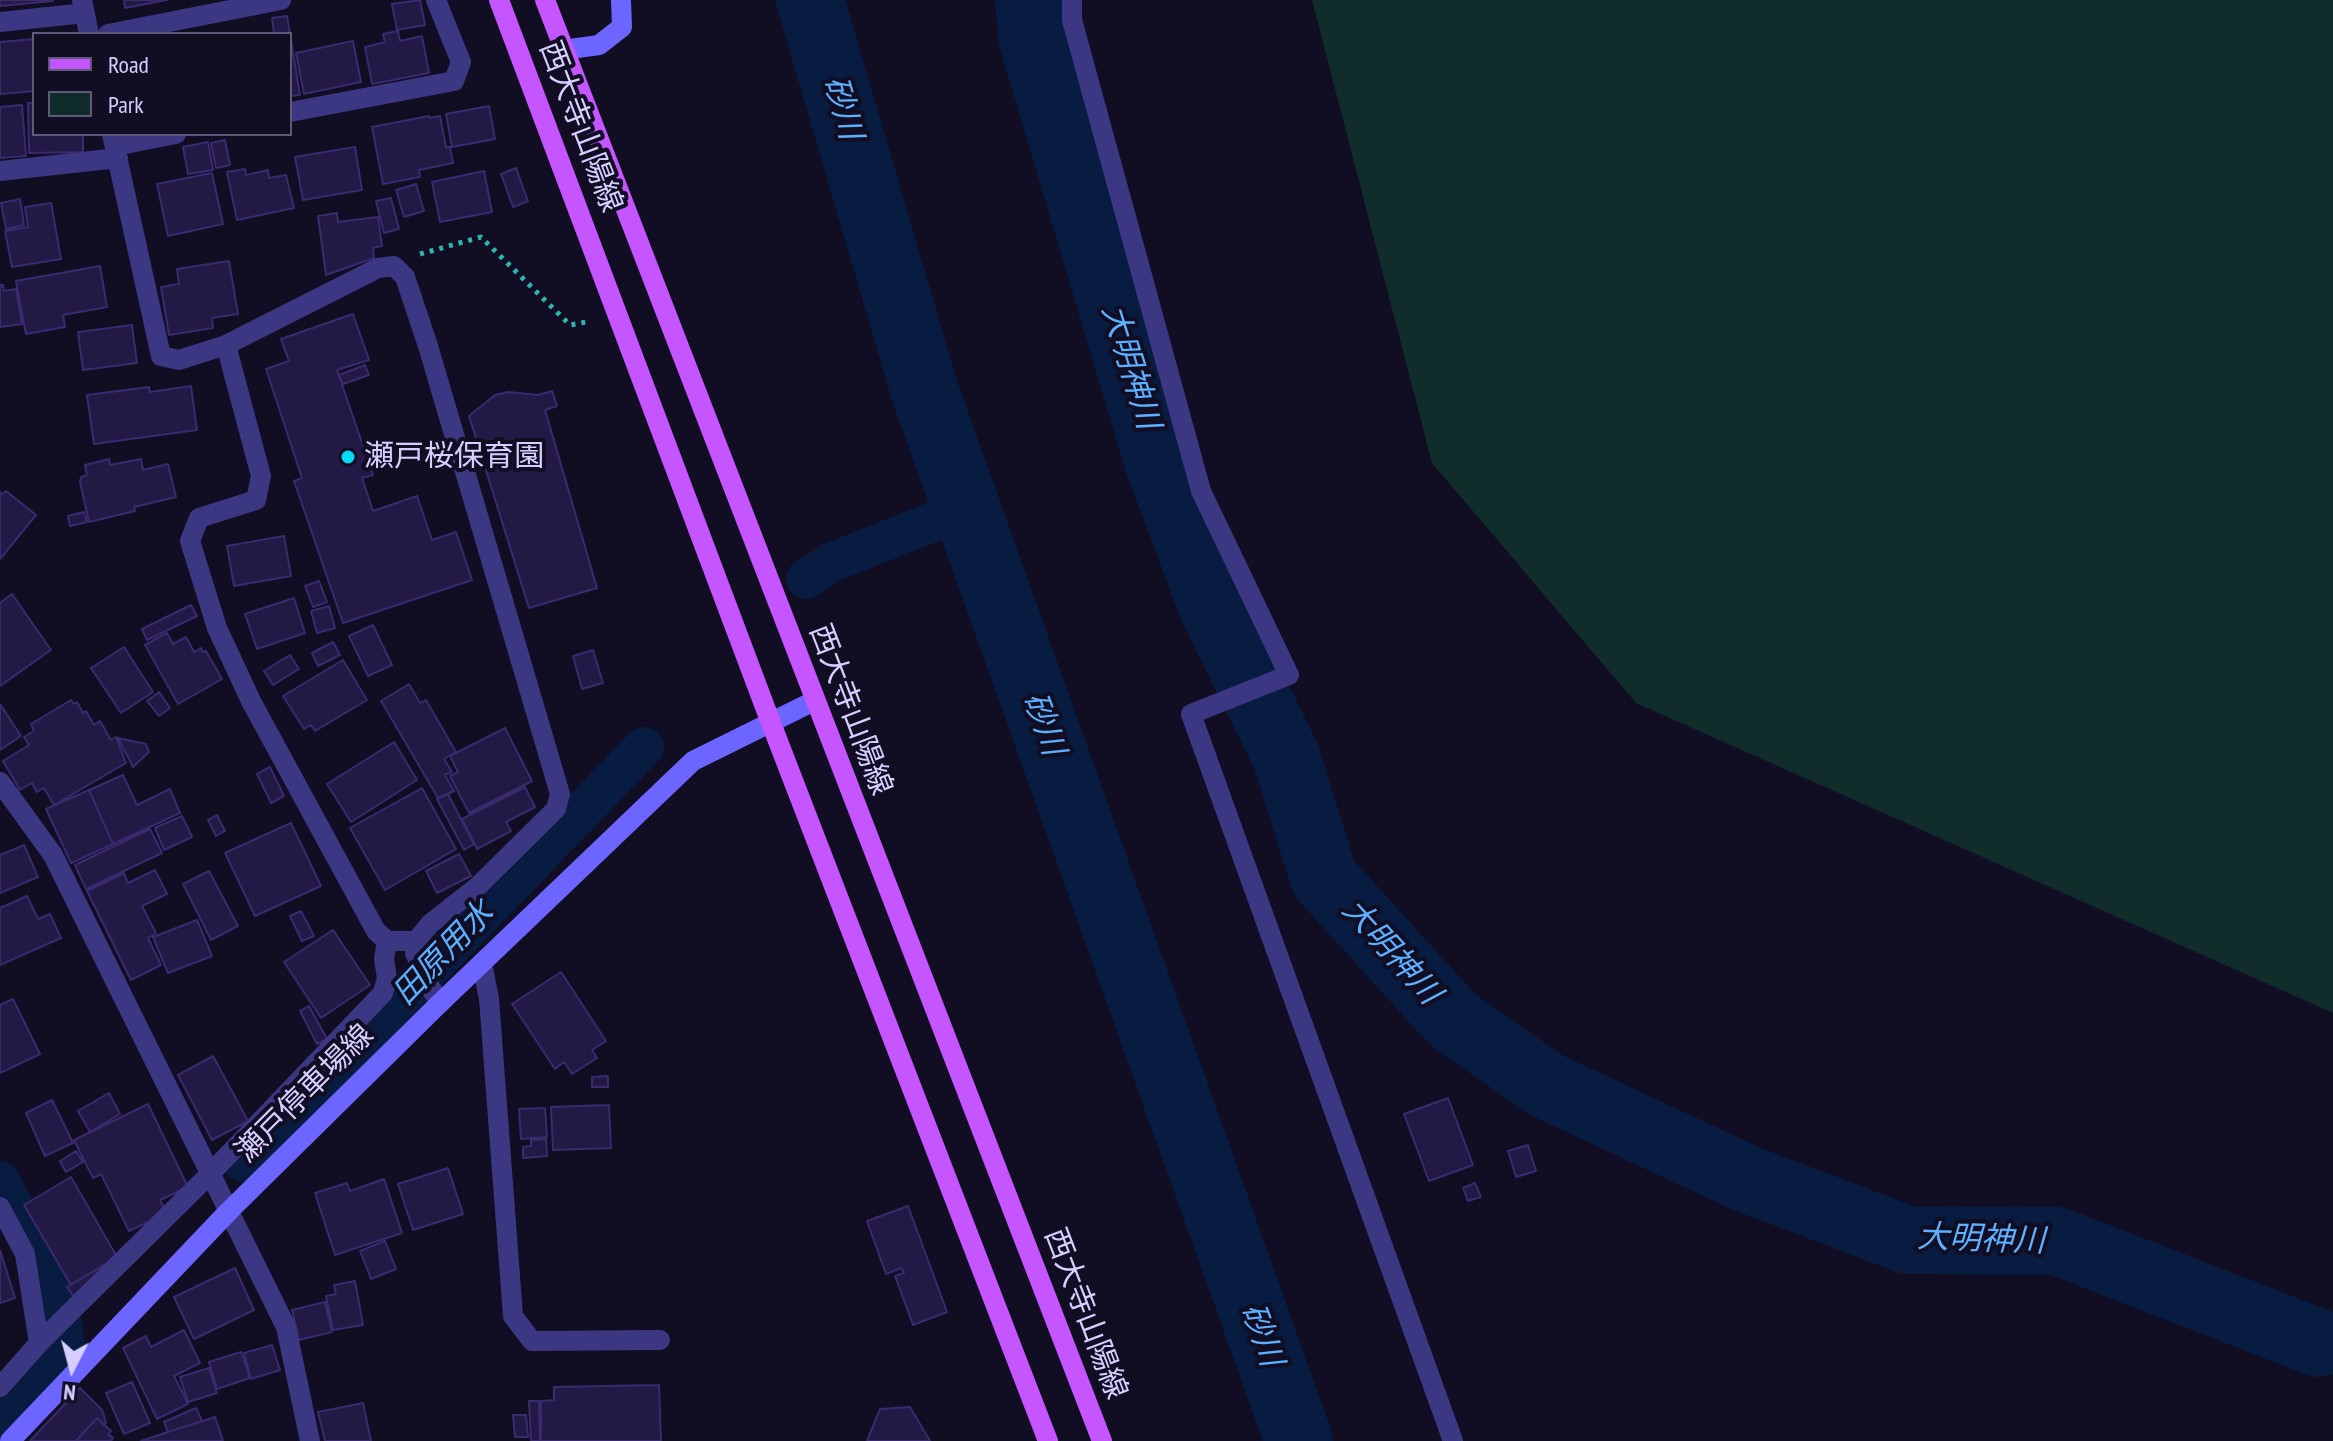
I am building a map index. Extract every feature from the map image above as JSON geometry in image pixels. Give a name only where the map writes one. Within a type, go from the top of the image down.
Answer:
[{"type":"main road","name":"西大寺山陽線","points":[[499,0],[771,723],[1048,1441]]},
{"type":"main road","name":"西大寺山陽線","points":[[545,0],[1102,1441]]},
{"type":"main road","points":[[563,50],[599,45],[622,27],[621,0]]},
{"type":"main road","name":"瀬戸停車場線","points":[[10,1441],[435,995],[482,963],[693,761],[814,701]]},
{"type":"street","points":[[118,32],[281,0]]},
{"type":"street","points":[[292,112],[454,81],[461,62],[436,0]]},
{"type":"street","points":[[1072,0],[1072,20],[1201,491],[1289,675],[1191,714],[1453,1441]]},
{"type":"street","points":[[0,22],[83,7],[89,32]]},
{"type":"street","points":[[0,171],[166,136]]},
{"type":"street","points":[[115,146],[161,356],[179,360],[226,345],[378,268],[394,266],[405,277],[560,794],[556,809],[476,888],[430,924],[416,947]]},
{"type":"street","points":[[226,345],[261,476],[256,500],[199,518],[190,541],[217,628],[251,701],[376,931],[387,941],[416,947]]},
{"type":"street","points":[[0,782],[53,855],[286,1327],[310,1441]]},
{"type":"street","points":[[0,1387],[39,1343],[209,1175],[383,993],[387,978],[384,959],[387,941]]},
{"type":"street","points":[[416,947],[435,995]]},
{"type":"street","points":[[482,963],[489,999],[513,1316],[532,1341],[660,1340]]},
{"type":"street","points":[[0,1207],[25,1254],[39,1343]]},
{"type":"path","points":[[394,266],[412,257],[481,237],[570,325],[619,315]]},
{"type":"green space","points":[[1312,0],[2333,0],[2333,1013],[1636,703],[1432,463]]},
{"type":"building","points":[[0,0],[53,0],[53,1],[0,6]]},
{"type":"building","points":[[124,0],[167,0],[125,8]]},
{"type":"building","points":[[420,0],[425,25],[397,30],[392,4]]},
{"type":"building","points":[[287,16],[290,32],[274,32],[272,18]]},
{"type":"building","points":[[398,31],[400,41],[422,36],[429,73],[372,84],[365,47],[385,42],[383,34]]},
{"type":"building","points":[[32,39],[32,91],[0,94],[0,42]]},
{"type":"building","points":[[353,41],[361,82],[304,94],[296,53]]},
{"type":"building","points":[[292,46],[300,95],[292,96]]},
{"type":"building","points":[[28,103],[32,103],[32,136],[83,136],[83,152],[29,153]]},
{"type":"building","points":[[22,105],[26,156],[0,158],[0,107]]},
{"type":"building","points":[[489,106],[495,139],[452,147],[446,114]]},
{"type":"building","points":[[440,116],[446,147],[450,147],[453,163],[419,170],[420,177],[383,184],[372,127]]},
{"type":"building","points":[[225,140],[230,165],[216,168],[211,143]]},
{"type":"building","points":[[208,142],[213,170],[188,174],[183,147]]},
{"type":"building","points":[[355,147],[362,190],[303,200],[295,157]]},
{"type":"building","points":[[516,168],[528,201],[513,207],[501,174]]},
{"type":"building","points":[[245,169],[246,175],[268,170],[269,178],[286,175],[294,208],[237,220],[227,172]]},
{"type":"building","points":[[484,171],[492,212],[440,222],[432,182]]},
{"type":"building","points":[[212,173],[223,224],[168,236],[157,184]]},
{"type":"building","points":[[416,184],[424,211],[404,217],[396,190]]},
{"type":"building","points":[[391,198],[399,229],[384,233],[376,201]]},
{"type":"building","points":[[20,199],[24,225],[6,229],[1,203]]},
{"type":"building","points":[[51,203],[61,259],[12,267],[5,231],[28,227],[25,207]]},
{"type":"building","points":[[337,213],[338,222],[378,217],[382,246],[373,248],[374,258],[326,275],[318,216]]},
{"type":"building","points":[[229,261],[238,314],[212,318],[213,328],[169,335],[161,287],[179,284],[177,269]]},
{"type":"building","points":[[100,266],[107,307],[63,315],[65,327],[26,334],[16,281]]},
{"type":"building","points":[[0,285],[3,285],[4,291],[16,289],[22,324],[0,327]]},
{"type":"building","name":"瀬戸桜保育園","points":[[353,314],[369,360],[337,370],[373,475],[362,478],[373,511],[417,496],[432,540],[456,532],[472,580],[343,623],[294,481],[302,478],[266,369],[289,361],[281,339]]},
{"type":"building","points":[[132,325],[137,363],[83,370],[78,332]]},
{"type":"building","points":[[365,365],[369,375],[343,384],[339,375]]},
{"type":"building","points":[[191,386],[197,430],[94,444],[87,395],[149,387],[150,392]]},
{"type":"building","points":[[552,391],[557,406],[545,410],[597,588],[529,608],[469,416],[495,395],[508,392],[538,395]]},
{"type":"building","points":[[109,459],[110,465],[141,459],[143,470],[168,464],[176,497],[89,522],[81,477],[87,475],[85,465]]},
{"type":"building","points":[[6,491],[36,515],[0,559],[0,492],[3,494]]},
{"type":"building","points":[[84,512],[87,522],[70,526],[68,516]]},
{"type":"building","points":[[284,536],[291,576],[234,586],[227,546]]},
{"type":"building","points":[[319,581],[327,602],[313,607],[305,586]]},
{"type":"building","points":[[12,594],[51,650],[0,686],[0,603]]},
{"type":"building","points":[[294,598],[305,633],[257,649],[245,614]]},
{"type":"building","points":[[191,605],[197,616],[147,640],[142,629]]},
{"type":"building","points":[[329,606],[335,628],[317,633],[311,611]]},
{"type":"building","points":[[373,625],[392,665],[368,676],[349,636]]},
{"type":"building","points":[[167,633],[173,644],[186,637],[194,652],[201,648],[203,652],[206,651],[222,679],[178,704],[145,645]]},
{"type":"building","points":[[333,642],[340,655],[318,666],[312,653]]},
{"type":"building","points":[[124,647],[153,692],[121,713],[91,668]]},
{"type":"building","points":[[593,650],[603,683],[582,689],[573,656]]},
{"type":"building","points":[[290,655],[299,669],[273,685],[264,671]]},
{"type":"building","points":[[343,660],[367,700],[315,731],[311,725],[304,729],[283,696]]},
{"type":"building","points":[[409,684],[420,703],[426,700],[456,752],[444,759],[452,772],[445,775],[454,791],[438,798],[381,701]]},
{"type":"building","points":[[159,692],[170,708],[159,716],[147,701]]},
{"type":"building","points":[[71,700],[74,704],[77,702],[83,713],[86,711],[94,725],[100,721],[111,740],[116,737],[126,763],[54,805],[44,788],[37,792],[32,783],[20,790],[3,761],[29,745],[24,737],[34,731],[31,724]]},
{"type":"building","points":[[0,704],[21,736],[0,750]]},
{"type":"building","points":[[505,728],[532,781],[469,813],[450,776],[458,772],[450,756]]},
{"type":"building","points":[[118,738],[146,744],[149,752],[133,767]]},
{"type":"building","points":[[394,742],[417,780],[351,822],[327,784]]},
{"type":"building","points":[[270,767],[284,796],[271,803],[257,774]]},
{"type":"building","points":[[123,775],[137,805],[170,789],[180,813],[113,844],[89,790]]},
{"type":"building","points":[[525,787],[535,807],[506,822],[511,831],[477,849],[462,819]]},
{"type":"building","points":[[422,788],[456,849],[385,890],[350,828]]},
{"type":"building","points":[[89,790],[113,844],[71,863],[46,809]]},
{"type":"building","points":[[448,794],[474,844],[464,850],[437,799]]},
{"type":"building","points":[[217,815],[225,831],[216,836],[208,820]]},
{"type":"building","points":[[182,816],[192,837],[164,850],[155,828]]},
{"type":"building","points":[[291,823],[321,886],[255,916],[225,853]]},
{"type":"building","points":[[150,829],[162,853],[86,889],[75,865]]},
{"type":"building","points":[[24,845],[38,877],[0,893],[0,855]]},
{"type":"building","points":[[459,854],[471,876],[437,893],[426,871]]},
{"type":"building","points":[[155,870],[167,894],[142,906],[156,933],[148,938],[161,965],[131,980],[87,891],[124,873],[128,883]]},
{"type":"building","points":[[209,871],[238,926],[211,940],[183,884]]},
{"type":"building","points":[[27,896],[38,919],[50,914],[61,938],[0,965],[0,908]]},
{"type":"building","points":[[301,911],[314,936],[302,941],[290,916]]},
{"type":"building","points":[[197,920],[212,956],[168,973],[153,937]]},
{"type":"building","points":[[333,930],[370,985],[321,1018],[284,962]]},
{"type":"building","points":[[561,972],[606,1041],[592,1050],[597,1058],[572,1074],[564,1062],[555,1069],[512,1004]]},
{"type":"building","points":[[13,999],[40,1054],[0,1073],[0,1005]]},
{"type":"building","points":[[309,1006],[327,1039],[317,1044],[300,1011]]},
{"type":"building","points":[[213,1056],[248,1121],[212,1140],[178,1075]]},
{"type":"building","points":[[608,1076],[608,1087],[592,1087],[592,1077]]},
{"type":"building","points":[[109,1093],[120,1114],[90,1132],[78,1111]]},
{"type":"building","points":[[1448,1098],[1473,1165],[1429,1181],[1404,1114]]},
{"type":"building","points":[[52,1100],[73,1143],[45,1156],[26,1113]]},
{"type":"building","points":[[148,1104],[188,1187],[160,1200],[167,1213],[129,1231],[101,1174],[93,1178],[74,1140]]},
{"type":"building","points":[[609,1105],[611,1148],[553,1150],[551,1107]]},
{"type":"building","points":[[545,1108],[547,1137],[521,1139],[519,1109]]},
{"type":"building","points":[[546,1139],[547,1156],[523,1158],[523,1147],[531,1146],[531,1140]]},
{"type":"building","points":[[1528,1145],[1536,1171],[1516,1177],[1508,1151]]},
{"type":"building","points":[[76,1151],[83,1162],[66,1172],[60,1161]]},
{"type":"building","points":[[448,1168],[463,1214],[413,1230],[398,1184]]},
{"type":"building","points":[[71,1177],[117,1257],[71,1285],[24,1205]]},
{"type":"building","points":[[384,1179],[402,1233],[335,1255],[315,1193],[347,1183],[350,1191]]},
{"type":"building","points":[[1475,1183],[1481,1197],[1468,1201],[1463,1188]]},
{"type":"building","points":[[908,1206],[947,1312],[913,1325],[895,1276],[904,1273],[901,1268],[886,1274],[867,1221]]},
{"type":"building","points":[[385,1241],[396,1269],[371,1279],[360,1251]]},
{"type":"building","points":[[0,1250],[15,1298],[0,1303]]},
{"type":"building","points":[[122,1254],[78,1303],[67,1287]]},
{"type":"building","points":[[235,1268],[254,1310],[194,1339],[174,1297]]},
{"type":"building","points":[[355,1281],[363,1325],[333,1330],[326,1296],[336,1294],[334,1285]]},
{"type":"building","points":[[325,1302],[332,1332],[299,1340],[292,1310]]},
{"type":"building","points":[[184,1330],[200,1363],[174,1376],[188,1404],[157,1419],[123,1348],[146,1336],[151,1347]]},
{"type":"building","points":[[272,1345],[280,1370],[251,1379],[244,1353]]},
{"type":"building","points":[[241,1352],[250,1378],[217,1389],[209,1362]]},
{"type":"building","points":[[209,1368],[217,1393],[188,1402],[180,1377]]},
{"type":"building","points":[[132,1382],[150,1423],[124,1434],[106,1393]]},
{"type":"building","points":[[659,1385],[661,1441],[541,1441],[541,1401],[554,1400],[554,1387]]},
{"type":"building","points":[[80,1388],[102,1410],[104,1425],[97,1418],[76,1441],[30,1441]]},
{"type":"building","points":[[529,1401],[539,1401],[540,1441],[531,1441]]},
{"type":"building","points":[[363,1403],[371,1441],[325,1441],[318,1412]]},
{"type":"building","points":[[910,1407],[930,1441],[867,1441],[880,1409]]},
{"type":"building","points":[[196,1408],[202,1421],[168,1432],[164,1422]]},
{"type":"building","points":[[513,1415],[526,1415],[528,1437],[515,1437]]},
{"type":"building","points":[[215,1417],[223,1441],[141,1441],[168,1432]]},
{"type":"building","points":[[97,1418],[111,1431],[108,1434],[113,1438],[111,1441],[76,1441]]},
{"type":"waterway","name":"砂川","points":[[810,0],[925,392],[1299,1441]]},
{"type":"waterway","name":"大明神川","points":[[1029,0],[1032,37],[1158,461],[1213,608],[1286,756],[1324,878],[1453,1020],[1546,1085],[1747,1179],[1908,1240],[2057,1241],[2319,1343]]},
{"type":"waterway","name":"田原用水","points":[[806,579],[832,562],[966,509]]},
{"type":"waterway","name":"田原用水","points":[[243,1162],[644,747]]},
{"type":"waterway","points":[[0,1181],[57,1289],[66,1352],[0,1421]]},
{"type":"place","name":"瀬戸桜保育園","points":[[348,457]]}]
